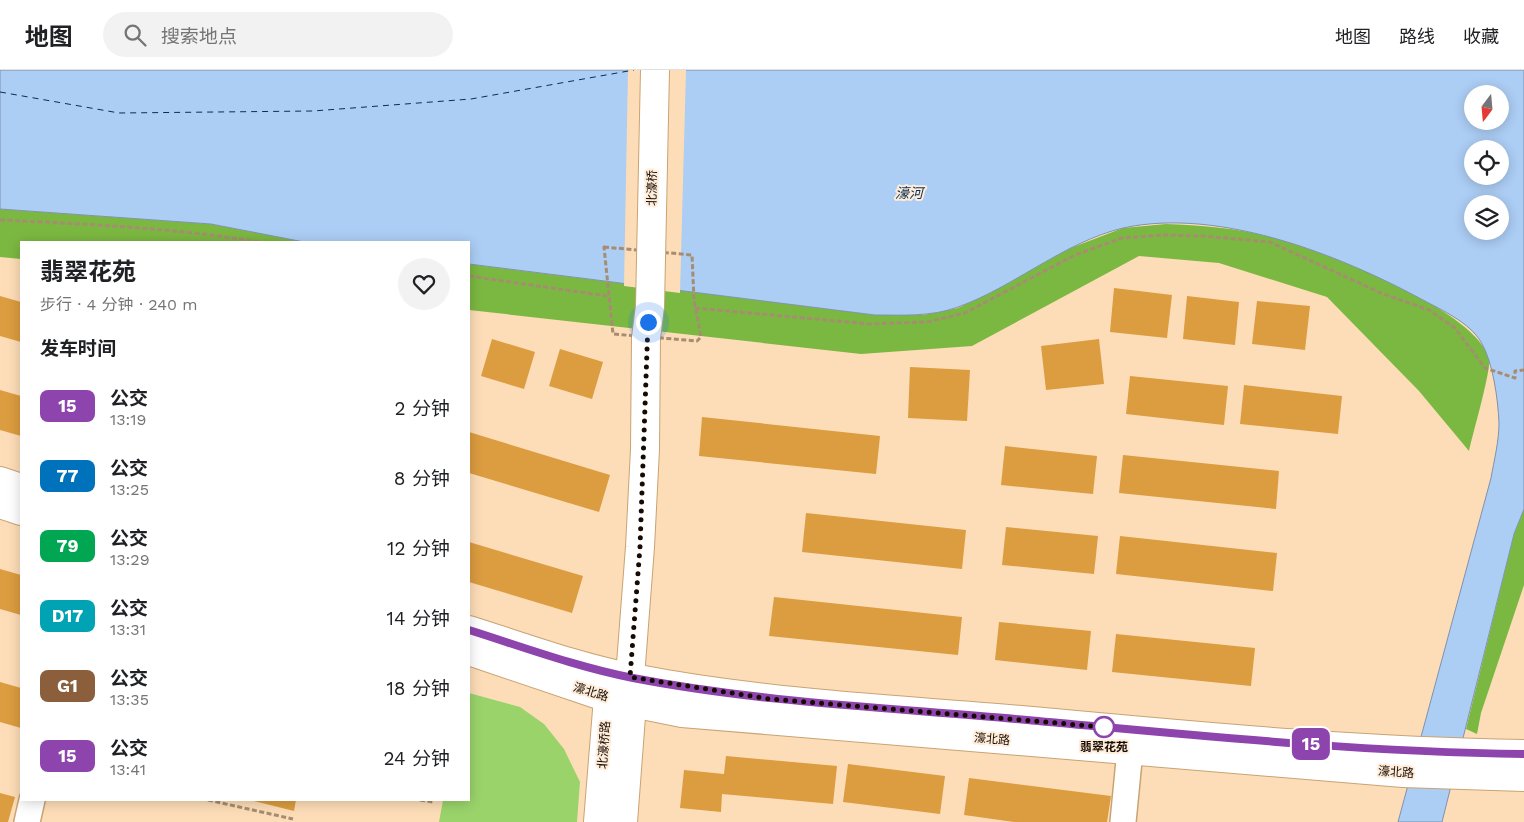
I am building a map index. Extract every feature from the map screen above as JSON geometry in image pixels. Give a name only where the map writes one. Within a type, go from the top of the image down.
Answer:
[{"type":"street","name":"北濠桥","points":[[650,306],[655,70]]},
{"type":"street","name":"北濠桥路","points":[[598,822],[623,693],[640,547],[645,449],[646,338],[650,306]]},
{"type":"street","points":[[0,481],[20,488]]},
{"type":"street","points":[[0,504],[20,511]]},
{"type":"street","name":"濠北路","points":[[470,630],[555,658],[623,693]]},
{"type":"street","name":"濠北路","points":[[470,652],[623,693],[682,713],[1131,740],[1464,765],[1524,777]]},
{"type":"street","name":"北濠桥路","points":[[623,693],[623,822]]},
{"type":"street","points":[[1123,822],[1131,740]]},
{"type":"street","name":"濠北路","points":[[1464,765],[1524,754]]},
{"type":"street","points":[[27,822],[32,801]]},
{"type":"path","points":[[0,220],[100,225],[222,236],[254,241]]},
{"type":"path","points":[[696,308],[870,324],[927,322],[964,313],[1075,255],[1122,238],[1163,235],[1202,236],[1270,242],[1381,293],[1429,310],[1455,328],[1486,368],[1515,378],[1515,371],[1524,370]]},
{"type":"path","points":[[470,276],[607,296]]},
{"type":"path","points":[[213,801],[294,819]]},
{"type":"green space","points":[[0,209],[211,224],[299,241],[20,241],[20,259],[0,257]]},
{"type":"green space","points":[[1166,224],[1205,226],[1256,233],[1322,253],[1392,283],[1426,301],[1455,320],[1477,339],[1489,358],[1485,388],[1469,451],[1419,391],[1327,297],[1219,263],[1139,256],[972,346],[861,354],[470,310],[470,264],[875,315],[923,315],[958,308],[1001,287],[1068,249],[1123,228]]},
{"type":"green space","points":[[1524,509],[1524,585],[1481,713],[1477,734],[1466,729],[1514,534]]},
{"type":"green space","points":[[470,693],[520,707],[544,724],[564,749],[580,782],[577,822],[439,822],[443,801],[470,801]]},
{"type":"water","name":"濠河","points":[[0,70],[1524,70],[1524,509],[1514,534],[1442,822],[1398,822],[1491,478],[1499,430],[1496,392],[1489,360],[1476,335],[1463,323],[1439,308],[1390,283],[1317,252],[1278,239],[1199,224],[1160,223],[1123,228],[1080,243],[999,288],[958,307],[927,314],[875,315],[470,264],[470,241],[299,241],[211,224],[0,209]]},
{"type":"pier","points":[[628,70],[686,70],[680,293],[624,286]]},
{"type":"building","points":[[1114,288],[1172,295],[1167,338],[1110,332]]},
{"type":"building","points":[[0,296],[20,302],[20,342],[0,336]]},
{"type":"building","points":[[1187,296],[1239,302],[1235,345],[1183,339]]},
{"type":"building","points":[[1257,301],[1310,306],[1305,350],[1252,344]]},
{"type":"building","points":[[492,339],[535,352],[524,389],[481,376]]},
{"type":"building","points":[[1099,339],[1104,384],[1046,390],[1041,346]]},
{"type":"building","points":[[560,349],[603,362],[592,399],[549,386]]},
{"type":"building","points":[[910,367],[970,370],[967,421],[908,418]]},
{"type":"building","points":[[1130,376],[1228,386],[1224,425],[1126,414]]},
{"type":"building","points":[[1244,385],[1342,396],[1338,434],[1240,424]]},
{"type":"building","points":[[0,390],[20,396],[20,436],[0,430]]},
{"type":"building","points":[[702,417],[880,436],[876,474],[699,456]]},
{"type":"building","points":[[470,432],[610,475],[599,512],[470,473]]},
{"type":"building","points":[[1005,446],[1097,456],[1093,494],[1001,485]]},
{"type":"building","points":[[1123,455],[1279,471],[1276,509],[1119,493]]},
{"type":"building","points":[[806,513],[966,530],[962,569],[802,552]]},
{"type":"building","points":[[1006,527],[1098,536],[1094,574],[1002,565]]},
{"type":"building","points":[[1120,536],[1277,553],[1273,591],[1116,574]]},
{"type":"building","points":[[470,542],[583,576],[572,613],[470,582]]},
{"type":"building","points":[[0,569],[20,575],[20,615],[0,609]]},
{"type":"building","points":[[774,597],[962,617],[958,655],[769,636]]},
{"type":"building","points":[[999,622],[1091,631],[1087,670],[995,660]]},
{"type":"building","points":[[1116,634],[1255,648],[1251,686],[1112,672]]},
{"type":"building","points":[[0,682],[20,688],[20,728],[0,722]]},
{"type":"building","points":[[726,756],[837,766],[833,804],[722,794],[721,812],[680,808],[684,770],[724,774]]},
{"type":"building","points":[[848,764],[945,776],[940,814],[843,802]]},
{"type":"building","points":[[969,778],[1111,796],[1107,822],[1014,822],[964,815]]},
{"type":"building","points":[[0,793],[15,797],[8,822],[0,822]]},
{"type":"building","points":[[254,801],[296,801],[294,811]]},
{"type":"ferry route","points":[[0,92],[119,113],[313,111],[471,99],[634,70]]},
{"type":"bus line","name":"15","points":[[470,630],[555,658],[630,677],[770,699],[1247,740],[1410,751],[1524,754]]},
{"type":"place","name":"翡翠花苑","points":[[1104,727]]},
{"type":"route","points":[[648,322],[646,338],[645,449],[630,677],[770,699],[1104,727]]}]
